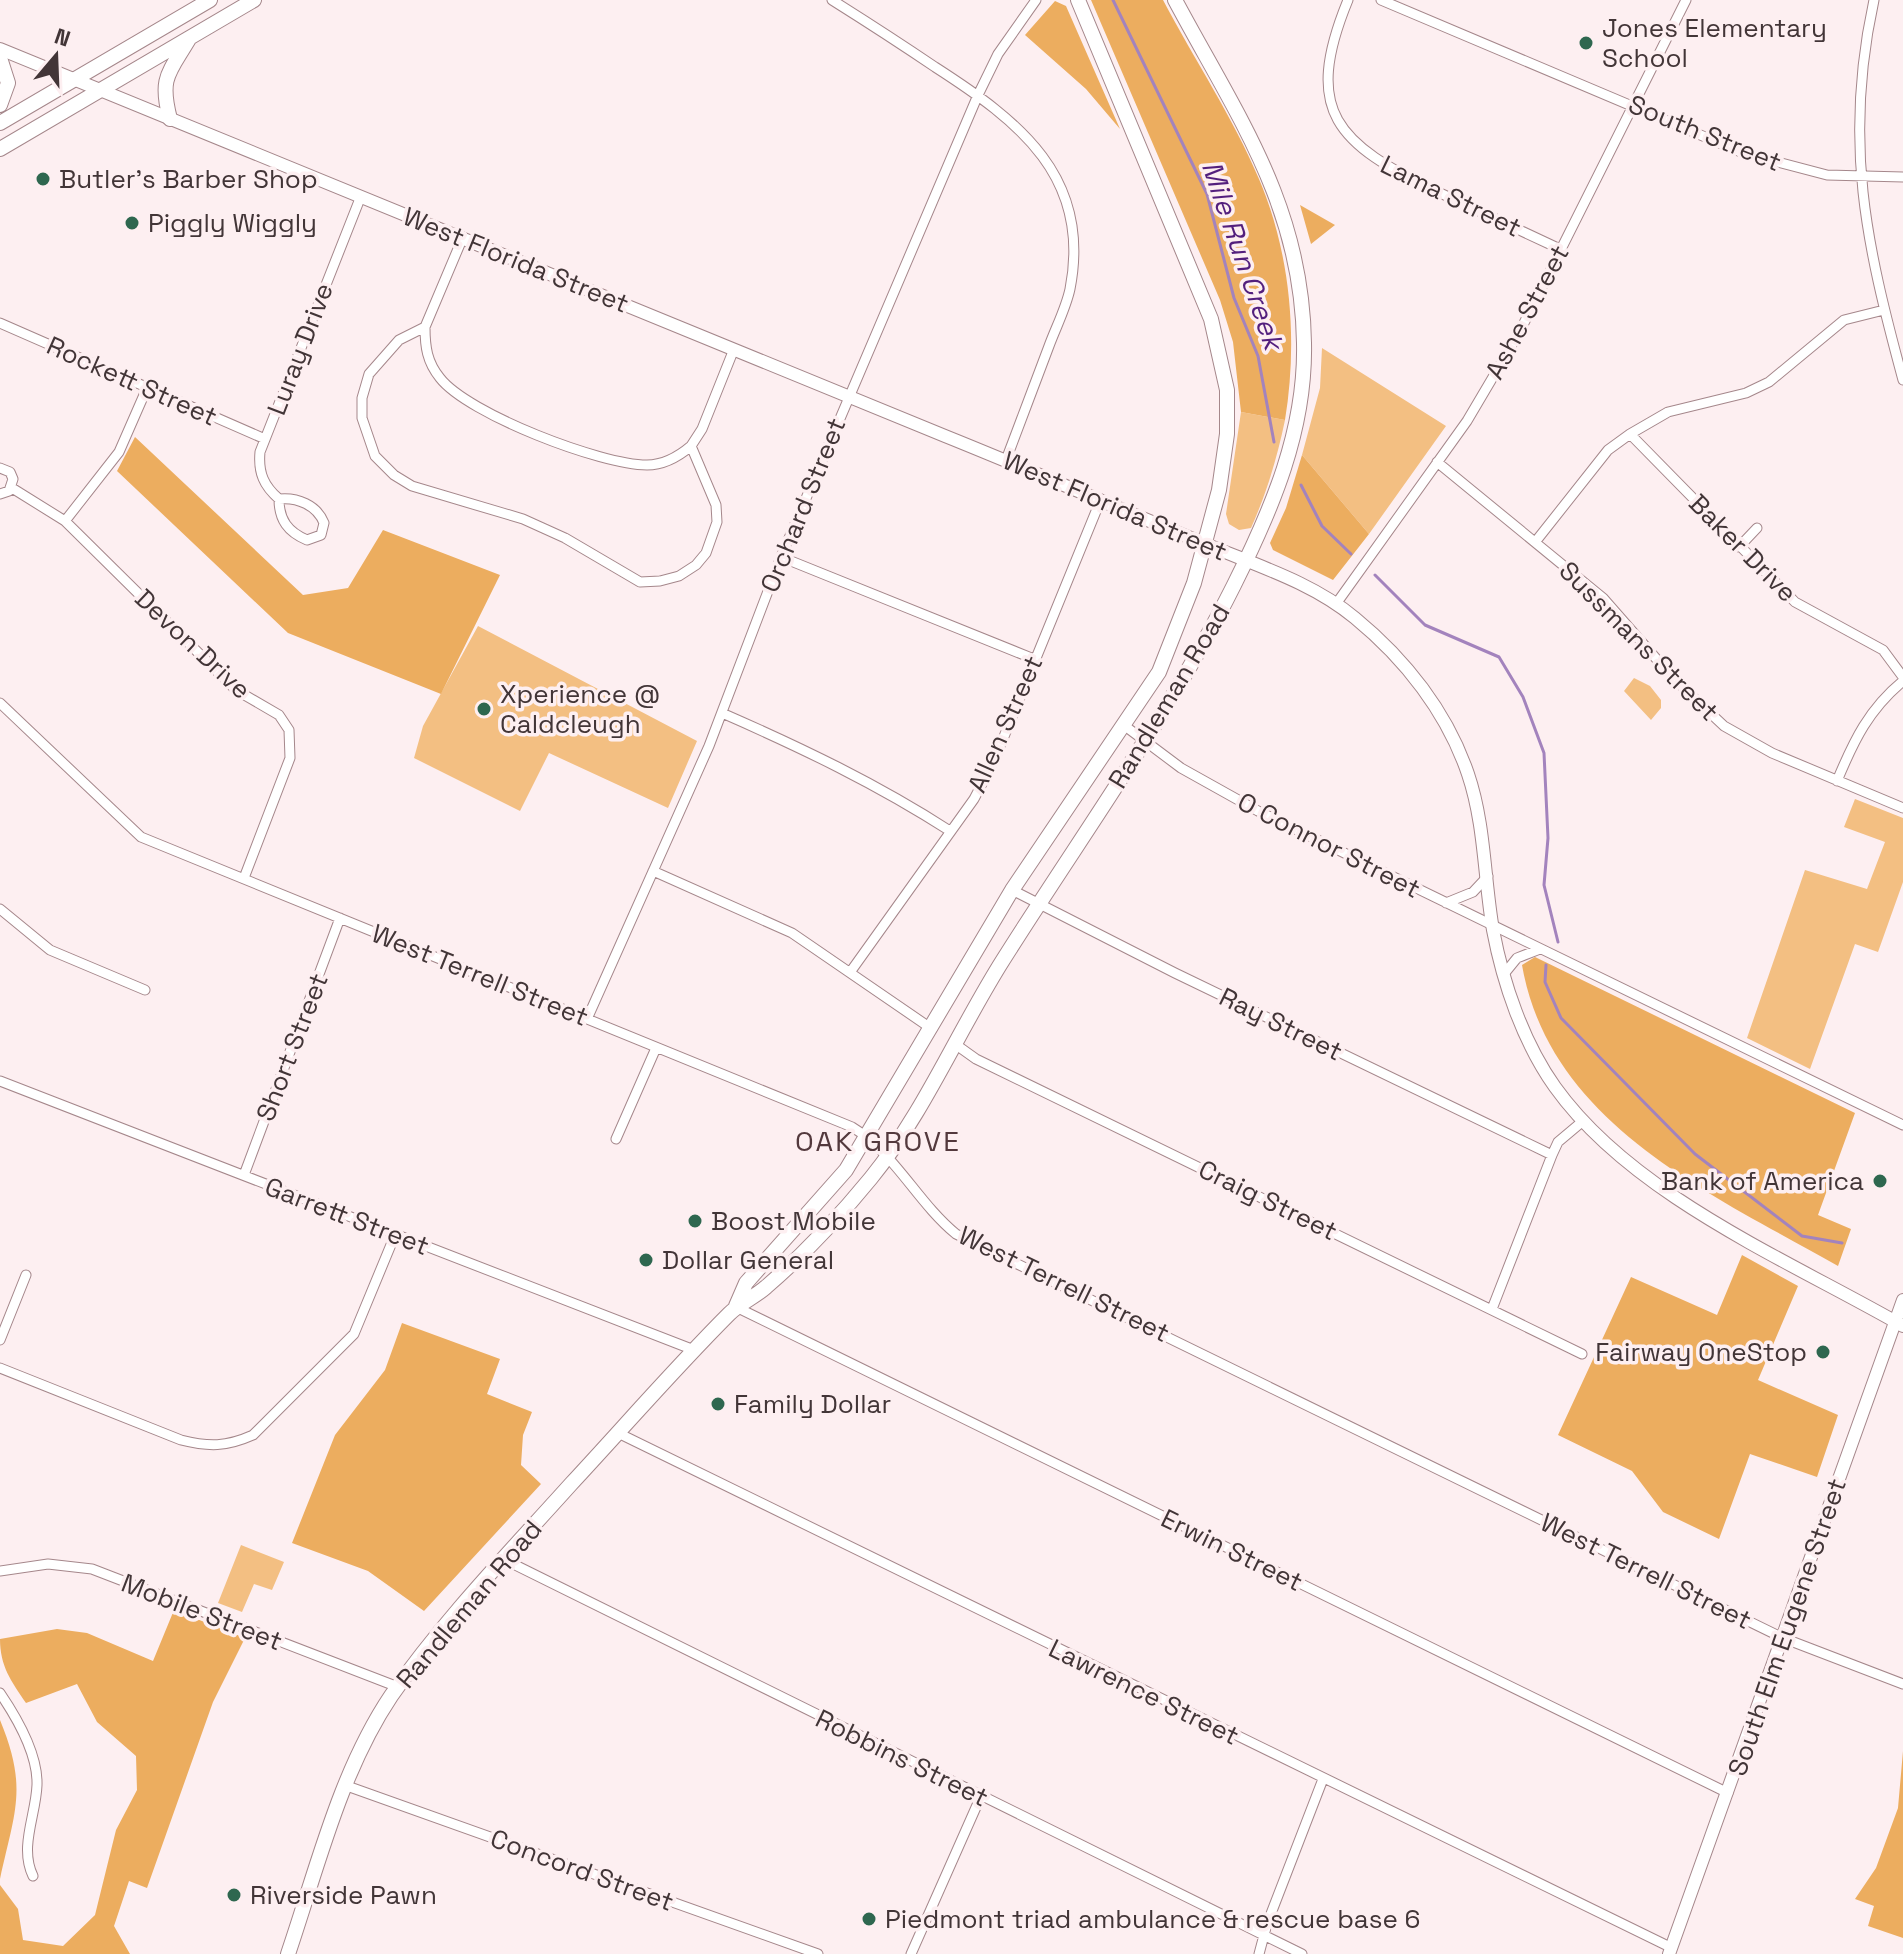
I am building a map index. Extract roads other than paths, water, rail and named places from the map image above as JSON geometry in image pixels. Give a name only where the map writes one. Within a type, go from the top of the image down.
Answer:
[{"type":"main road","points":[[0,123],[210,0]]},
{"type":"main road","points":[[0,149],[254,0]]},
{"type":"main road","name":"Randleman Road","points":[[736,1307],[746,1283],[846,1170],[868,1137],[1012,890],[1159,672],[1179,627],[1219,490],[1227,434],[1227,390],[1211,319],[1078,0]]},
{"type":"main road","name":"Randleman Road","points":[[288,1954],[347,1786],[372,1729],[398,1687],[432,1640],[503,1559],[694,1350],[736,1307],[762,1291],[871,1178],[1037,905],[1146,743],[1205,642],[1265,525],[1292,445],[1303,362],[1302,308],[1294,255],[1276,191],[1258,148],[1175,0]]},
{"type":"main road","points":[[170,119],[163,94],[165,79],[191,37]]},
{"type":"main road","name":"West Florida Street","points":[[0,49],[1101,499],[1246,560],[1336,604],[1398,657],[1433,702],[1469,777],[1488,876],[1493,926],[1504,974],[1532,1046],[1554,1085],[1583,1121],[1633,1169],[1673,1196],[1899,1323]]},
{"type":"main road","points":[[0,58],[8,83],[0,105]]},
{"type":"main road","name":"South Elm Eugene Street","points":[[1670,1951],[1899,1323],[1903,1300]]},
{"type":"street","points":[[832,0],[978,95],[1032,141],[1051,166],[1066,194],[1073,227],[1074,260],[1069,292],[1006,460]]},
{"type":"street","name":"Orchard Street","points":[[587,1019],[722,713],[781,557],[978,95],[1014,27],[1036,0]]},
{"type":"street","name":"Lama Street","points":[[1348,0],[1328,54],[1326,79],[1340,125],[1356,146],[1390,169],[1560,249]]},
{"type":"street","name":"South Street","points":[[1381,0],[1631,103],[1743,153],[1827,175],[1903,177]]},
{"type":"street","name":"Ashe Street","points":[[1336,604],[1467,421],[1519,333],[1631,103],[1686,0]]},
{"type":"street","points":[[1874,0],[1860,75],[1859,175],[1884,310],[1903,380]]},
{"type":"street","name":"Luray Drive","points":[[279,499],[299,500],[314,509],[324,523],[321,535],[307,540],[288,528],[279,513],[279,499],[260,474],[260,452],[361,196]]},
{"type":"street","points":[[463,237],[425,327],[430,365],[442,381],[467,400],[504,420],[570,447],[622,462],[648,465],[666,462],[691,446],[702,429],[734,349]]},
{"type":"street","points":[[1536,541],[1608,450],[1630,434],[1668,412],[1746,393],[1769,382],[1844,320],[1884,310]]},
{"type":"street","name":"Rockett Street","points":[[0,323],[265,439]]},
{"type":"street","points":[[425,327],[399,340],[380,357],[369,374],[362,398],[362,418],[375,456],[394,475],[412,486],[523,519],[575,543],[640,582],[660,581],[679,576],[696,565],[706,553],[717,522],[716,505],[691,446]]},
{"type":"street","points":[[65,521],[119,452],[147,388]]},
{"type":"street","name":"Baker Drive","points":[[1630,434],[1795,602],[1883,650],[1903,679]]},
{"type":"street","name":"Sussmans Street","points":[[1437,462],[1603,598],[1674,679],[1724,726],[1837,781],[1903,808]]},
{"type":"street","name":"Devon Drive","points":[[0,468],[12,475],[12,488],[65,521],[236,690],[279,715],[289,730],[290,758],[244,878]]},
{"type":"street","points":[[0,494],[12,488]]},
{"type":"street","name":"Allen Street","points":[[851,971],[974,799],[994,761],[1101,499]]},
{"type":"street","points":[[1739,547],[1757,528]]},
{"type":"street","points":[[781,557],[1034,659]]},
{"type":"street","points":[[1837,781],[1857,733],[1871,710],[1903,679]]},
{"type":"street","name":"West Terrell Street","points":[[0,703],[126,825],[158,844],[852,1127],[868,1137],[935,1217],[956,1234],[1783,1638],[1903,1684]]},
{"type":"street","points":[[722,713],[819,755],[891,793],[950,831]]},
{"type":"street","name":"O Connor Street","points":[[1125,726],[1181,768],[1258,811],[1903,1125]]},
{"type":"street","points":[[653,871],[792,933],[932,1029]]},
{"type":"street","points":[[1446,903],[1473,892],[1488,876]]},
{"type":"street","name":"Ray Street","points":[[1012,890],[1037,905],[1552,1155]]},
{"type":"street","points":[[0,909],[57,954],[145,990]]},
{"type":"street","name":"Short Street","points":[[244,1175],[340,918]]},
{"type":"street","points":[[1504,974],[1517,958],[1540,949]]},
{"type":"street","name":"Craig Street","points":[[955,1044],[976,1059],[1582,1354]]},
{"type":"street","points":[[616,1139],[656,1048]]},
{"type":"street","name":"Garrett Street","points":[[0,1081],[694,1350]]},
{"type":"street","points":[[1492,1309],[1558,1142],[1583,1121]]},
{"type":"street","points":[[0,1368],[181,1440],[210,1448],[231,1445],[253,1435],[354,1334],[395,1235]]},
{"type":"street","points":[[0,1340],[26,1275]]},
{"type":"street","name":"Erwin Street","points":[[736,1307],[1728,1793]]},
{"type":"street","name":"Lawrence Street","points":[[618,1433],[1670,1951]]},
{"type":"street","name":"Robbins Street","points":[[503,1559],[1302,1954]]},
{"type":"street","name":"Mobile Street","points":[[0,1571],[48,1564],[92,1569],[398,1687]]},
{"type":"street","points":[[0,1693],[14,1713],[36,1771],[35,1812],[26,1848],[26,1862],[33,1876]]},
{"type":"street","points":[[1259,1954],[1323,1779]]},
{"type":"street","name":"Concord Street","points":[[347,1786],[818,1954]]},
{"type":"street","points":[[911,1954],[981,1796]]},
{"type":"waterway","name":"Mile Run Creek","points":[[1113,0],[1207,194],[1234,298],[1258,356],[1274,442]]},
{"type":"waterway","name":"Mile Run Creek","points":[[1301,485],[1322,526],[1351,554]]},
{"type":"waterway","name":"Mile Run Creek","points":[[1375,575],[1425,625],[1499,657],[1523,697],[1544,753],[1548,838],[1544,885],[1558,942]]},
{"type":"waterway","name":"Mile Run Creek","points":[[1546,965],[1545,982],[1561,1018],[1695,1154],[1802,1236],[1842,1243]]},
{"type":"place","name":"Jones Elementary School","points":[[1586,43]]},
{"type":"place","name":"Butler's Barber Shop","points":[[43,179]]},
{"type":"place","name":"Piggly Wiggly","points":[[132,223]]},
{"type":"place","name":"Xperience @ Caldcleugh","points":[[484,709]]},
{"type":"place","name":"Bank of America","points":[[1880,1181]]},
{"type":"place","name":"Boost Mobile","points":[[695,1221]]},
{"type":"place","name":"Dollar General","points":[[646,1260]]},
{"type":"place","name":"Fairway OneStop","points":[[1823,1352]]},
{"type":"place","name":"Family Dollar","points":[[718,1404]]},
{"type":"place","name":"Riverside Pawn","points":[[234,1895]]},
{"type":"place","name":"Piedmont triad ambulance & rescue base 6","points":[[869,1919]]},
{"type":"district","name":"OAK GROVE","points":[[878,1141]]}]
